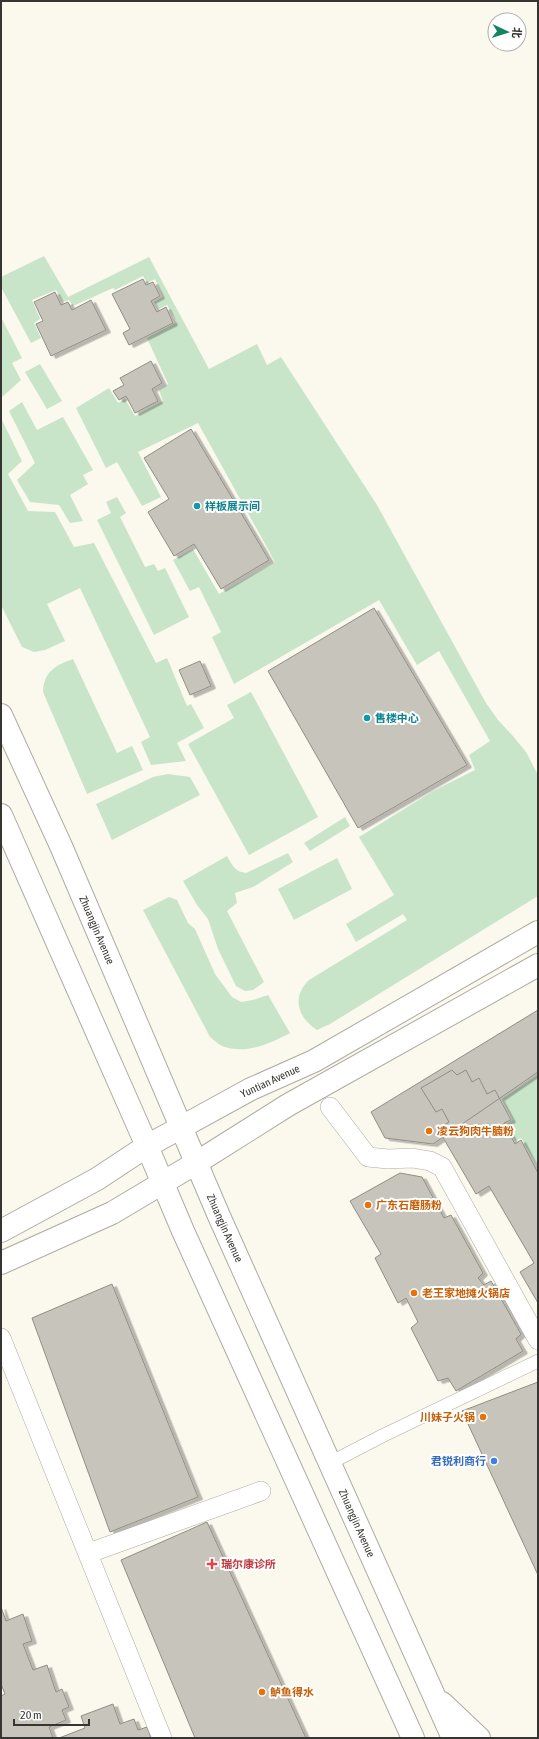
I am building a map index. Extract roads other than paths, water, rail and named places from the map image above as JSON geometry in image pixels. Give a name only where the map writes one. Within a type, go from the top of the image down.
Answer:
[{"type":"main road","name":"Zhuangjin Avenue","points":[[1,715],[61,846],[182,1127],[196,1163],[453,1738]]},
{"type":"main road","points":[[1,815],[162,1183],[413,1738]]},
{"type":"main road","name":"Yuntian Avenue","points":[[1,1231],[97,1179],[147,1146],[252,1089],[314,1061],[538,932]]},
{"type":"main road","points":[[1,1263],[112,1213],[196,1163],[288,1105],[538,965]]},
{"type":"main road","points":[[431,1689],[446,1707],[479,1738]]},
{"type":"main road","points":[[401,1714],[404,1738]]},
{"type":"street","points":[[330,1107],[368,1157],[388,1159],[412,1158],[430,1161],[442,1167],[538,1340]]},
{"type":"street","points":[[1,1338],[89,1553],[162,1738]]},
{"type":"street","points":[[89,1553],[261,1491]]},
{"type":"lane","points":[[330,1463],[382,1436],[538,1362]]},
{"type":"place","name":"样板展示间","points":[[197,506]]},
{"type":"place","name":"售楼中心","points":[[367,718]]},
{"type":"place","name":"凌云狗肉牛腩粉","points":[[429,1131]]},
{"type":"place","name":"广东石磨肠粉","points":[[368,1205]]},
{"type":"place","name":"老王家地摊火锅店","points":[[414,1293]]},
{"type":"place","name":"川妹子火锅","points":[[483,1417]]},
{"type":"place","name":"君锐利商行","points":[[494,1461]]},
{"type":"place","name":"瑞尔康诊所","points":[[212,1564]]},
{"type":"place","name":"鲈鱼得水","points":[[262,1692]]}]
